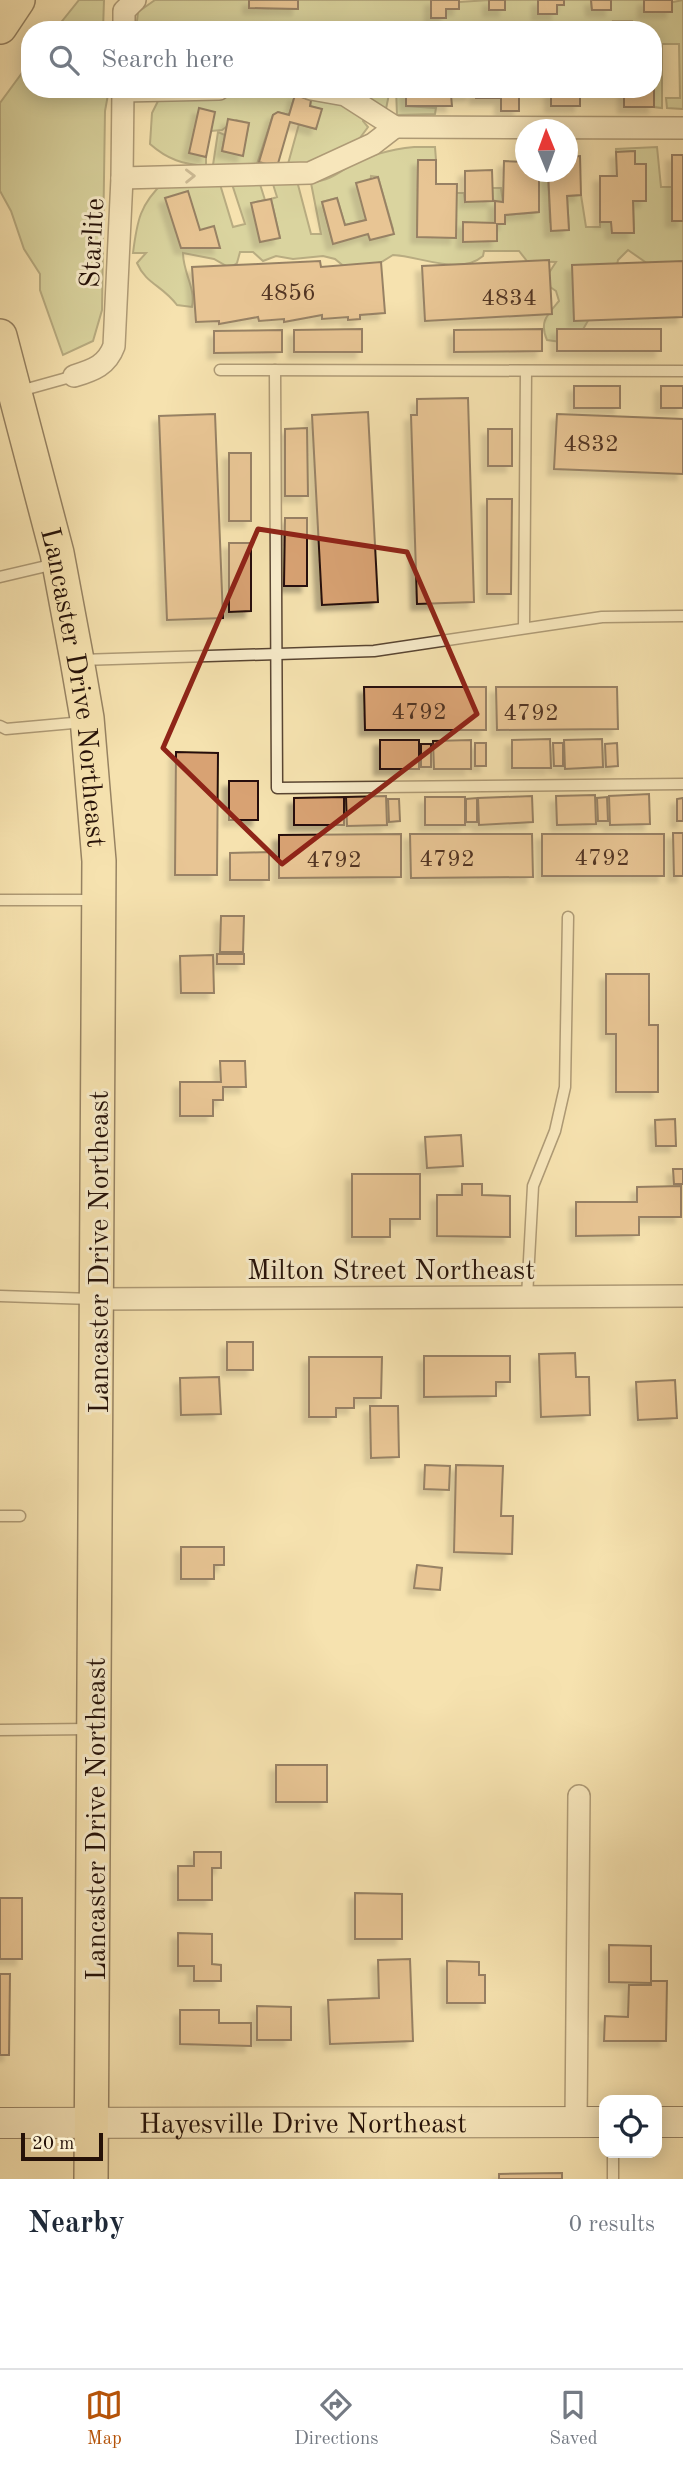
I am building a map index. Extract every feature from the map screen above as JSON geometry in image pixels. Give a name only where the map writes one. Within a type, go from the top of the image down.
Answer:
[{"type":"main road","points":[[0,27],[18,0]]},
{"type":"main road","name":"Lancaster Drive Northeast","points":[[0,336],[13,400],[58,564],[78,660],[87,721],[99,861],[99,1299],[91,2179]]},
{"type":"street","points":[[124,21],[124,11],[135,0]]},
{"type":"street","name":"Starlite","points":[[74,376],[94,370],[109,359],[114,346],[123,98]]},
{"type":"street","points":[[350,98],[395,127],[683,128]]},
{"type":"street","points":[[122,178],[310,173],[373,144],[395,127]]},
{"type":"street","name":"Milton Street Northeast","points":[[99,1299],[683,1296]]},
{"type":"street","points":[[579,1796],[590,2122]]},
{"type":"street","name":"Hayesville Drive Northeast","points":[[0,2123],[590,2122]]},
{"type":"street","points":[[662,2122],[683,2122]]},
{"type":"lane","points":[[219,370],[683,371]]},
{"type":"lane","points":[[275,370],[274,653],[277,788],[683,784]]},
{"type":"lane","points":[[524,627],[526,371]]},
{"type":"lane","points":[[13,400],[74,376]]},
{"type":"lane","points":[[0,578],[58,564]]},
{"type":"lane","points":[[78,660],[374,651],[602,617],[683,616]]},
{"type":"lane","points":[[0,726],[6,729],[87,721]]},
{"type":"lane","points":[[0,900],[99,900]]},
{"type":"lane","points":[[527,1297],[533,1186],[555,1131],[565,1087],[568,918]]},
{"type":"lane","points":[[0,1296],[99,1299]]},
{"type":"lane","points":[[0,1516],[20,1516]]},
{"type":"lane","points":[[0,1730],[96,1729]]},
{"type":"lane","points":[[613,2158],[613,2179]]},
{"type":"highlighted area","points":[[258,529],[407,552],[477,714],[282,864],[163,748]]},
{"type":"green space","points":[[79,0],[104,0],[103,21],[62,21]]},
{"type":"green space","points":[[155,0],[249,0],[249,7],[252,8],[297,9],[298,0],[431,0],[432,18],[446,18],[446,9],[459,9],[459,2],[489,0],[489,10],[505,10],[505,0],[538,0],[564,5],[564,0],[591,0],[592,10],[611,10],[611,0],[644,0],[644,8],[683,0],[683,109],[667,108],[666,98],[680,98],[679,44],[662,44],[662,21],[137,21],[138,12]]},
{"type":"green space","points":[[21,74],[21,98],[107,98],[102,310],[93,341],[63,355],[40,290],[40,274],[24,249],[11,211],[0,191],[0,103]]},
{"type":"green space","points":[[160,98],[294,98],[289,115],[278,112],[273,115],[257,164],[213,165],[218,132],[225,135],[222,151],[242,155],[249,123],[236,120],[222,130],[211,131],[202,123],[194,130],[199,155],[206,157],[206,166],[176,160],[150,144],[152,113]]},
{"type":"green space","points":[[305,98],[388,98],[386,109],[365,116],[363,121],[368,127],[354,146],[305,167],[288,164],[299,124],[316,129],[320,109],[310,106],[311,100]]},
{"type":"green space","points":[[396,98],[406,98],[406,106],[436,108],[435,114],[397,115]]},
{"type":"green space","points":[[654,98],[662,98],[662,108],[654,107]]},
{"type":"green space","points":[[435,147],[436,160],[418,160],[417,236],[457,193],[464,193],[465,202],[492,188],[501,188],[503,202],[495,202],[495,223],[463,223],[463,227],[476,241],[497,241],[497,224],[505,224],[505,215],[539,212],[539,182],[548,182],[550,222],[559,230],[569,230],[567,196],[581,195],[586,227],[600,227],[600,222],[611,222],[616,233],[634,233],[633,201],[646,201],[646,164],[635,164],[634,151],[616,152],[616,149],[657,147],[661,187],[672,187],[672,214],[683,215],[683,263],[651,266],[628,250],[618,260],[615,274],[578,338],[561,342],[547,340],[544,328],[548,315],[559,301],[556,291],[546,284],[547,276],[556,262],[527,261],[519,251],[484,251],[483,256],[474,262],[452,265],[393,255],[370,269],[352,273],[335,259],[323,256],[293,259],[276,256],[263,261],[253,252],[240,252],[237,263],[230,268],[214,259],[183,253],[192,293],[192,307],[177,305],[145,276],[137,263],[146,253],[133,253],[141,214],[164,182],[219,181],[233,227],[245,224],[232,184],[259,181],[265,200],[252,203],[280,238],[271,199],[277,197],[272,181],[297,181],[311,234],[321,234],[311,183],[330,178],[353,164],[388,151]],"holes":[[[371,176],[378,177],[393,229],[379,236],[355,231],[332,239],[322,202],[337,198],[345,225],[366,220]]]},
{"type":"building","points":[[249,0],[298,0],[298,9],[249,8]]},
{"type":"building","points":[[431,0],[459,0],[459,9],[446,9],[446,18],[431,18]]},
{"type":"building","points":[[489,0],[505,0],[505,10],[489,10]]},
{"type":"building","points":[[538,0],[564,0],[564,5],[557,5],[557,14],[538,14]]},
{"type":"building","points":[[591,0],[611,0],[611,10],[592,10]]},
{"type":"building","points":[[644,0],[672,0],[672,12],[644,12]]},
{"type":"building","points":[[294,98],[311,100],[310,106],[322,109],[316,129],[290,122],[277,167],[259,162],[273,115],[278,112],[289,115]]},
{"type":"building","points":[[406,98],[451,98],[452,106],[406,106]]},
{"type":"building","points":[[501,98],[519,98],[519,111],[501,111]]},
{"type":"building","points":[[551,98],[580,98],[580,106],[551,106]]},
{"type":"building","points":[[624,98],[654,98],[654,107],[624,107]]},
{"type":"building","points":[[199,108],[215,112],[206,157],[189,153]]},
{"type":"building","points":[[228,119],[249,123],[243,156],[222,151]]},
{"type":"building","points":[[635,151],[635,164],[646,164],[646,201],[633,201],[634,233],[612,233],[611,222],[600,222],[600,176],[617,176],[616,152]]},
{"type":"building","points":[[672,155],[683,155],[683,221],[672,221]]},
{"type":"building","points":[[578,156],[581,195],[567,196],[569,230],[551,231],[549,182],[578,182]]},
{"type":"building","points":[[418,160],[436,160],[436,184],[457,184],[456,238],[417,237]]},
{"type":"building","points":[[504,161],[515,162],[515,182],[539,182],[539,212],[505,215],[505,224],[497,224],[497,241],[463,242],[463,222],[495,223],[495,201],[503,202]]},
{"type":"building","points":[[492,170],[493,201],[465,202],[465,171]]},
{"type":"building","points":[[378,177],[394,234],[370,240],[368,234],[333,244],[322,202],[337,198],[345,225],[366,220],[356,183]]},
{"type":"building","points":[[188,191],[200,230],[214,226],[220,248],[181,248],[165,198]]},
{"type":"building","points":[[271,199],[280,238],[260,242],[251,203]]},
{"type":"building","points":[[549,260],[552,314],[425,321],[422,266]]},
{"type":"building","points":[[320,261],[321,267],[381,262],[385,313],[360,315],[360,319],[348,320],[348,317],[322,319],[322,315],[284,322],[284,319],[259,321],[258,317],[219,324],[219,321],[196,322],[192,267]]},
{"type":"building","points":[[683,261],[683,317],[574,321],[572,265]]},
{"type":"building","points":[[362,329],[362,352],[294,352],[294,330]]},
{"type":"building","points":[[542,329],[542,351],[454,352],[454,330]]},
{"type":"building","points":[[557,329],[661,329],[661,351],[557,351]]},
{"type":"building","points":[[282,330],[282,352],[214,353],[214,331]]},
{"type":"building","points":[[574,386],[620,386],[620,408],[574,408]]},
{"type":"building","points":[[661,386],[683,386],[683,408],[661,408]]},
{"type":"building","points":[[468,398],[474,602],[417,604],[411,415],[417,415],[417,399]]},
{"type":"building","points":[[368,412],[378,602],[322,605],[312,415]]},
{"type":"building","points":[[215,414],[223,618],[167,620],[159,416]]},
{"type":"building","points":[[557,414],[683,419],[683,474],[554,469]]},
{"type":"building","points":[[307,428],[308,496],[285,496],[285,429]]},
{"type":"building","points":[[488,429],[512,429],[512,466],[488,466]]},
{"type":"building","points":[[229,453],[251,453],[251,521],[229,521]]},
{"type":"building","points":[[487,499],[512,499],[511,594],[487,594]]},
{"type":"building","points":[[285,518],[307,518],[307,586],[284,586]]},
{"type":"building","points":[[229,543],[251,543],[251,611],[229,612]]},
{"type":"building","points":[[364,687],[486,687],[486,730],[365,730]]},
{"type":"building","points":[[496,687],[617,687],[618,729],[497,730]]},
{"type":"building","points":[[550,739],[551,768],[512,768],[512,740]]},
{"type":"building","points":[[602,739],[603,767],[565,769],[564,740]]},
{"type":"building","points":[[380,740],[419,740],[419,769],[380,769]]},
{"type":"building","points":[[471,740],[471,769],[434,769],[433,741]]},
{"type":"building","points":[[475,743],[486,743],[486,766],[475,766]]},
{"type":"building","points":[[553,743],[563,743],[563,766],[554,766]]},
{"type":"building","points":[[617,743],[618,766],[606,767],[605,744]]},
{"type":"building","points":[[421,744],[431,744],[431,767],[421,767]]},
{"type":"building","points":[[176,752],[218,753],[217,875],[175,875]]},
{"type":"building","points":[[229,781],[258,781],[258,820],[229,820]]},
{"type":"building","points":[[649,794],[650,824],[610,825],[609,796]]},
{"type":"building","points":[[595,795],[596,824],[557,825],[556,796]]},
{"type":"building","points":[[386,796],[387,825],[347,826],[346,797]]},
{"type":"building","points":[[532,796],[533,822],[479,825],[478,798]]},
{"type":"building","points":[[344,797],[344,825],[294,825],[294,798]]},
{"type":"building","points":[[425,797],[465,797],[465,825],[425,825]]},
{"type":"building","points":[[607,797],[608,821],[598,821],[597,798]]},
{"type":"building","points":[[477,798],[477,822],[466,822],[466,799]]},
{"type":"building","points":[[683,798],[683,821],[677,821],[677,799]]},
{"type":"building","points":[[388,799],[399,799],[400,821],[389,822]]},
{"type":"building","points":[[673,833],[683,833],[683,876],[674,876]]},
{"type":"building","points":[[401,834],[401,877],[279,878],[279,835]]},
{"type":"building","points":[[410,834],[532,834],[533,877],[411,878]]},
{"type":"building","points":[[542,834],[664,834],[664,876],[542,876]]},
{"type":"building","points":[[269,852],[269,880],[230,880],[230,853]]},
{"type":"building","points":[[221,916],[244,916],[243,952],[220,952]]},
{"type":"building","points":[[217,954],[244,954],[244,964],[217,964]]},
{"type":"building","points":[[213,955],[214,993],[181,993],[180,956]]},
{"type":"building","points":[[606,974],[649,974],[649,1025],[658,1025],[658,1092],[616,1092],[616,1034],[606,1034]]},
{"type":"building","points":[[220,1061],[245,1061],[246,1087],[223,1087],[223,1100],[213,1100],[213,1116],[180,1116],[180,1082],[221,1082]]},
{"type":"building","points":[[675,1119],[676,1146],[656,1146],[655,1120]]},
{"type":"building","points":[[461,1135],[463,1166],[427,1168],[425,1137]]},
{"type":"building","points":[[673,1169],[683,1169],[683,1184],[674,1184]]},
{"type":"building","points":[[352,1174],[420,1174],[420,1219],[390,1219],[390,1237],[352,1237]]},
{"type":"building","points":[[462,1184],[482,1184],[482,1195],[510,1196],[510,1237],[437,1236],[437,1195],[462,1195]]},
{"type":"building","points":[[681,1186],[681,1217],[639,1217],[639,1235],[576,1236],[576,1202],[637,1202],[637,1187]]},
{"type":"building","points":[[227,1342],[253,1342],[253,1370],[227,1370]]},
{"type":"building","points":[[575,1353],[576,1377],[589,1377],[590,1415],[541,1417],[539,1354]]},
{"type":"building","points":[[424,1356],[510,1356],[510,1382],[496,1382],[496,1396],[424,1397]]},
{"type":"building","points":[[309,1357],[382,1357],[381,1398],[354,1398],[354,1408],[336,1408],[336,1417],[309,1417]]},
{"type":"building","points":[[219,1377],[221,1414],[181,1415],[180,1378]]},
{"type":"building","points":[[675,1380],[677,1418],[638,1420],[636,1382]]},
{"type":"building","points":[[370,1406],[398,1406],[399,1457],[371,1458]]},
{"type":"building","points":[[425,1465],[450,1466],[449,1490],[424,1489]]},
{"type":"building","points":[[456,1465],[503,1466],[501,1516],[513,1516],[512,1554],[454,1552]]},
{"type":"building","points":[[181,1547],[224,1547],[224,1565],[214,1565],[214,1579],[181,1579]]},
{"type":"building","points":[[417,1565],[442,1568],[440,1590],[414,1588]]},
{"type":"building","points":[[276,1765],[327,1765],[327,1802],[276,1802]]},
{"type":"building","points":[[194,1852],[221,1852],[221,1868],[212,1868],[212,1900],[178,1900],[178,1866],[194,1866]]},
{"type":"building","points":[[355,1893],[402,1894],[402,1939],[355,1939]]},
{"type":"building","points":[[0,1898],[22,1898],[22,1959],[0,1959]]},
{"type":"building","points":[[178,1933],[212,1934],[212,1964],[221,1965],[221,1981],[194,1981],[194,1966],[178,1966]]},
{"type":"building","points":[[609,1945],[651,1946],[651,1983],[609,1982]]},
{"type":"building","points":[[410,1959],[413,2041],[330,2044],[328,2000],[379,1998],[378,1960]]},
{"type":"building","points":[[447,1961],[479,1962],[479,1975],[485,1975],[485,2003],[447,2003]]},
{"type":"building","points":[[0,1974],[10,1974],[9,2055],[0,2055]]},
{"type":"building","points":[[651,1981],[667,1981],[666,2041],[604,2041],[605,2016],[628,2017],[629,1985],[651,1985]]},
{"type":"building","points":[[257,2006],[291,2007],[291,2040],[257,2040]]},
{"type":"building","points":[[180,2010],[219,2010],[219,2023],[251,2023],[251,2046],[180,2044]]},
{"type":"building","points":[[562,2173],[562,2179],[499,2179],[499,2174]]}]
